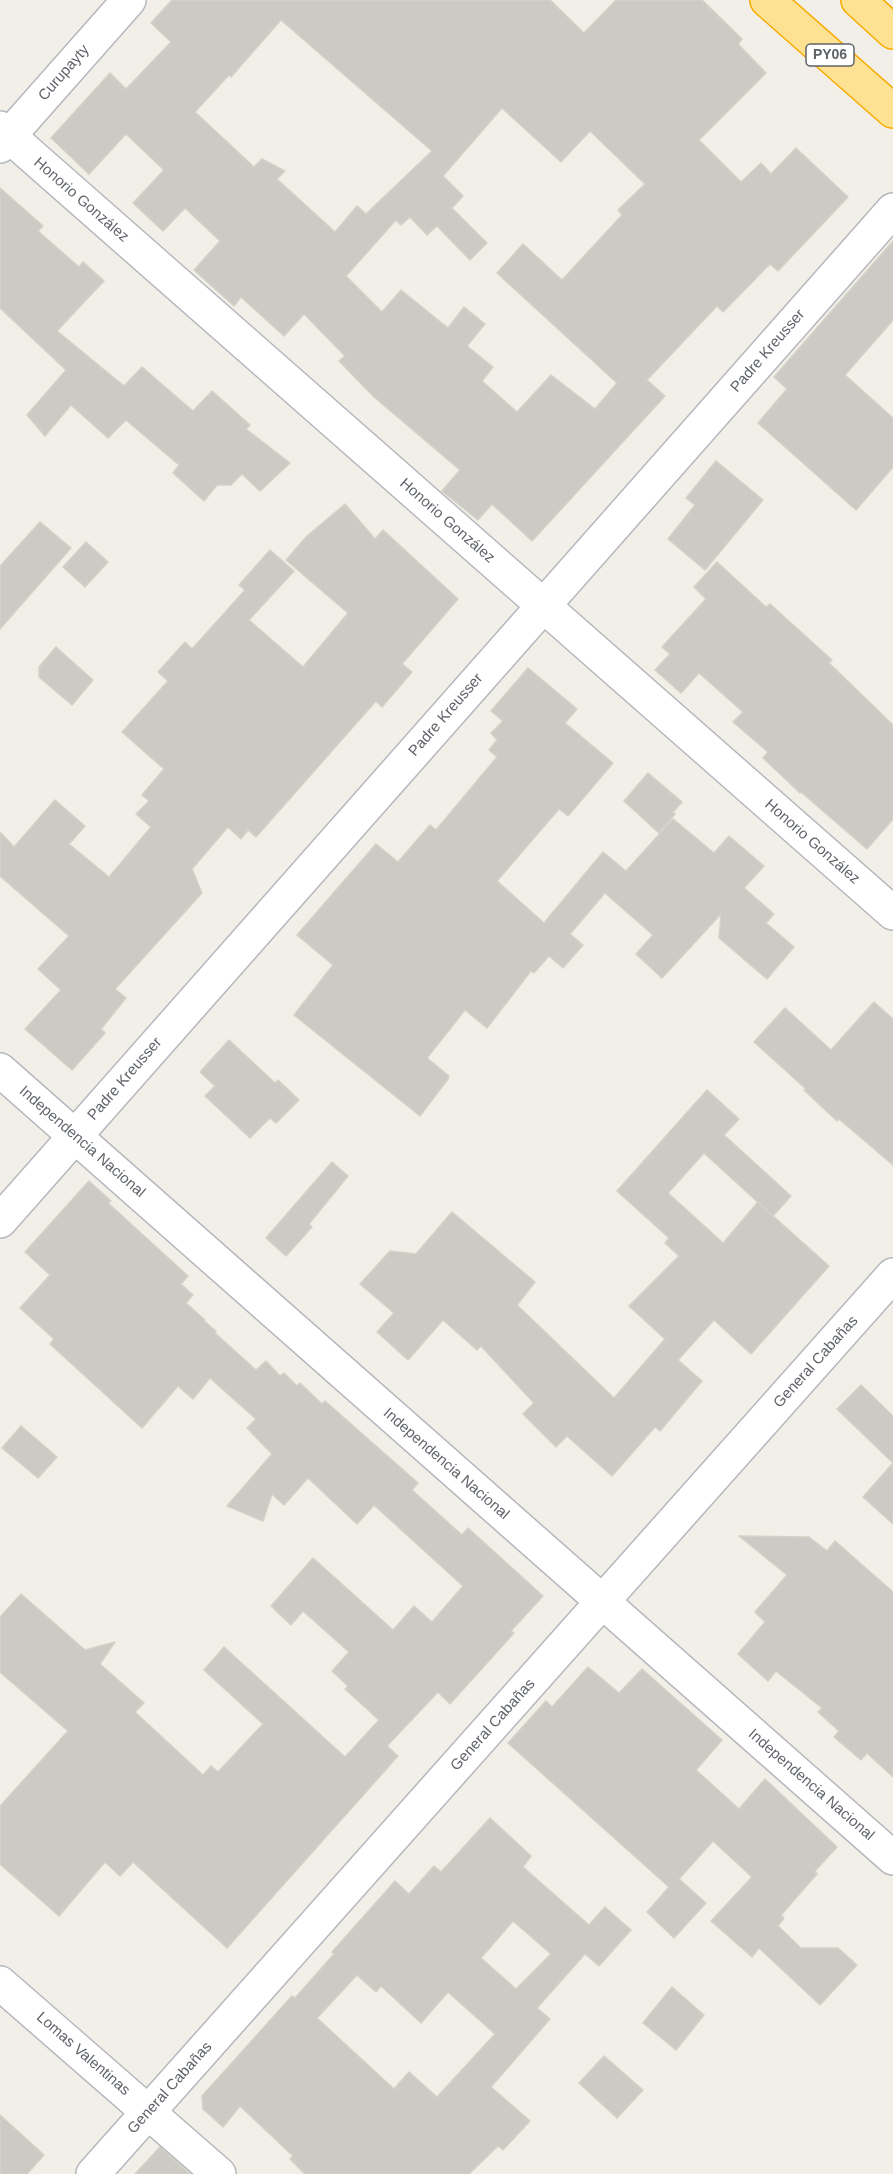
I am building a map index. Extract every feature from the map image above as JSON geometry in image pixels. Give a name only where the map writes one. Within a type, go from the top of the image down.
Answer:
[{"type":"highway","name":"PY06","points":[[767,0],[893,111]]},
{"type":"highway","points":[[858,0],[893,32]]},
{"type":"street","name":"Curupayty","points":[[3,137],[129,0]]},
{"type":"street","name":"Honorio González","points":[[3,137],[893,913]]},
{"type":"street","name":"Padre Kreusser","points":[[0,1221],[893,210]]},
{"type":"street","name":"Independencia Nacional","points":[[0,1070],[893,1858]]},
{"type":"street","name":"General Cabañas","points":[[93,2174],[893,1275]]},
{"type":"street","name":"Lomas Valentinas","points":[[0,1983],[219,2174]]},
{"type":"building","points":[[172,0],[550,0],[584,33],[616,0],[702,0],[742,39],[738,44],[766,73],[699,140],[741,182],[761,163],[771,174],[796,148],[848,197],[778,271],[770,264],[723,312],[717,306],[647,380],[665,396],[532,541],[492,504],[478,520],[442,491],[460,470],[374,397],[339,361],[345,356],[304,314],[284,336],[241,297],[234,306],[194,270],[220,241],[185,208],[163,231],[133,203],[164,170],[126,134],[89,174],[51,138],[110,73],[126,89],[171,42],[151,23]],"holes":[[[281,20],[432,151],[366,214],[357,206],[335,232],[277,179],[285,171],[262,159],[254,167],[195,112],[229,75],[231,77]],[[502,108],[561,162],[590,131],[645,184],[618,210],[622,215],[562,280],[523,244],[497,273],[617,383],[595,409],[551,375],[517,412],[482,381],[493,367],[467,346],[485,324],[464,307],[448,328],[401,290],[382,312],[346,276],[396,220],[401,225],[410,217],[427,235],[437,226],[470,260],[487,243],[452,208],[463,196],[443,176]]]},
{"type":"building","points":[[0,188],[43,226],[38,231],[79,267],[83,262],[104,281],[57,331],[124,386],[142,367],[193,411],[212,391],[250,425],[246,429],[290,463],[260,491],[242,474],[231,485],[217,485],[204,501],[173,473],[179,465],[126,420],[108,438],[71,405],[45,436],[27,415],[66,370],[0,308]]},
{"type":"building","points":[[893,241],[893,320],[845,375],[893,418],[893,467],[856,510],[758,423],[787,389],[774,377]]},
{"type":"building","points":[[716,461],[763,500],[705,570],[668,539],[695,505],[686,498]]},
{"type":"building","points":[[345,504],[375,539],[383,530],[458,599],[402,664],[412,672],[382,707],[376,701],[256,837],[248,830],[241,839],[228,827],[192,869],[202,893],[115,989],[126,998],[101,1029],[105,1033],[72,1070],[25,1029],[61,990],[38,969],[69,936],[0,876],[0,832],[14,847],[55,800],[85,826],[69,844],[109,877],[151,827],[136,814],[149,801],[142,795],[164,769],[122,732],[168,681],[158,672],[185,642],[192,649],[245,590],[239,585],[270,550],[294,571],[249,620],[303,667],[348,613],[286,560],[307,536]]},
{"type":"building","points":[[40,522],[71,548],[0,629],[0,566]]},
{"type":"building","points":[[86,542],[108,562],[85,587],[63,567]]},
{"type":"building","points":[[717,562],[766,607],[770,604],[832,660],[829,663],[893,725],[893,819],[867,849],[800,793],[763,758],[768,752],[733,722],[743,712],[699,673],[681,693],[655,670],[670,654],[662,647],[706,599],[694,587]]},
{"type":"building","points":[[56,647],[93,680],[72,705],[39,677],[39,667]]},
{"type":"building","points":[[528,668],[577,709],[565,723],[613,763],[568,816],[559,809],[497,881],[544,923],[603,852],[626,871],[673,819],[714,853],[729,836],[764,866],[744,888],[774,914],[766,923],[794,947],[767,979],[719,938],[721,914],[662,978],[636,954],[653,935],[605,893],[570,934],[583,945],[563,968],[549,956],[534,973],[531,971],[487,1028],[465,1010],[427,1058],[449,1076],[420,1116],[294,1015],[333,965],[297,935],[376,844],[398,862],[430,825],[436,830],[497,757],[489,750],[497,740],[491,733],[503,721],[491,711]]},
{"type":"building","points":[[648,773],[682,802],[659,833],[624,801]]},
{"type":"building","points":[[874,1002],[893,1019],[893,1165],[839,1119],[837,1121],[804,1090],[806,1089],[754,1042],[785,1008],[831,1050]]},
{"type":"building","points":[[229,1040],[275,1083],[278,1080],[299,1100],[276,1123],[270,1118],[250,1138],[205,1096],[215,1086],[200,1072]]},
{"type":"building","points":[[707,1090],[739,1119],[724,1135],[791,1196],[773,1216],[829,1266],[751,1354],[714,1320],[678,1360],[702,1381],[660,1431],[655,1427],[612,1476],[567,1436],[556,1447],[523,1414],[534,1403],[481,1346],[477,1350],[443,1320],[408,1360],[377,1332],[394,1313],[360,1284],[390,1251],[416,1254],[452,1212],[535,1282],[517,1305],[614,1398],[665,1339],[629,1306],[679,1256],[665,1243],[669,1238],[617,1191]],"holes":[[[704,1153],[758,1202],[723,1243],[668,1193]]]},
{"type":"building","points":[[332,1162],[348,1176],[309,1224],[312,1227],[286,1256],[266,1238]]},
{"type":"building","points":[[89,1181],[111,1201],[108,1203],[188,1276],[181,1284],[193,1295],[186,1303],[216,1331],[215,1333],[256,1370],[266,1361],[280,1376],[284,1373],[297,1386],[300,1383],[322,1404],[325,1401],[418,1483],[412,1490],[462,1535],[468,1528],[543,1596],[511,1631],[514,1633],[450,1704],[438,1692],[387,1746],[398,1756],[227,1948],[133,1862],[120,1876],[105,1862],[59,1916],[0,1864],[0,1806],[68,1731],[0,1672],[0,1617],[21,1594],[85,1650],[115,1642],[100,1664],[144,1703],[135,1712],[203,1775],[211,1766],[218,1772],[263,1724],[204,1670],[224,1647],[345,1757],[379,1720],[345,1689],[348,1686],[332,1671],[349,1652],[303,1611],[291,1625],[271,1606],[313,1558],[393,1630],[414,1606],[432,1622],[463,1586],[374,1505],[357,1524],[308,1478],[284,1505],[272,1494],[263,1521],[227,1506],[272,1454],[247,1428],[256,1419],[210,1378],[193,1399],[178,1386],[142,1428],[50,1344],[54,1339],[20,1308],[50,1275],[25,1252]]},
{"type":"building","points":[[861,1385],[893,1416],[893,1463],[837,1409]]},
{"type":"building","points":[[21,1426],[57,1457],[38,1478],[2,1448]]},
{"type":"building","points":[[893,1463],[893,1524],[863,1497]]},
{"type":"building","points":[[739,1536],[809,1537],[827,1551],[835,1541],[893,1592],[893,1777],[867,1753],[861,1760],[834,1737],[839,1731],[818,1712],[822,1708],[776,1671],[768,1681],[738,1654],[765,1622],[755,1612],[787,1575]]},
{"type":"building","points":[[588,1667],[619,1693],[642,1669],[722,1740],[696,1770],[739,1809],[765,1779],[837,1847],[781,1915],[784,1918],[778,1926],[801,1948],[838,1948],[857,1965],[820,2005],[759,1948],[752,1957],[711,1921],[752,1877],[713,1841],[679,1879],[706,1903],[674,1938],[647,1912],[669,1887],[508,1743],[546,1701],[552,1707]]},
{"type":"building","points":[[490,1818],[531,1856],[523,1867],[589,1925],[605,1907],[631,1930],[599,1966],[585,1954],[537,2008],[550,2019],[491,2087],[530,2121],[503,2150],[498,2146],[469,2174],[305,2174],[290,2159],[293,2156],[240,2106],[223,2127],[203,2109],[202,2096],[292,1996],[295,1998],[395,1881],[409,1894],[434,1866],[441,1872]],"holes":[[[513,1921],[551,1954],[516,1989],[481,1958]],[[357,1975],[376,1992],[381,1986],[421,2023],[448,1992],[495,2034],[437,2097],[409,2072],[394,2089],[317,2018]]]},
{"type":"building","points":[[672,1987],[704,2015],[676,2050],[643,2023]]},
{"type":"building","points":[[604,2056],[643,2090],[617,2118],[579,2083]]},
{"type":"building","points":[[0,2115],[44,2155],[27,2174],[0,2174]]},
{"type":"building","points":[[160,2147],[190,2174],[135,2174]]}]
